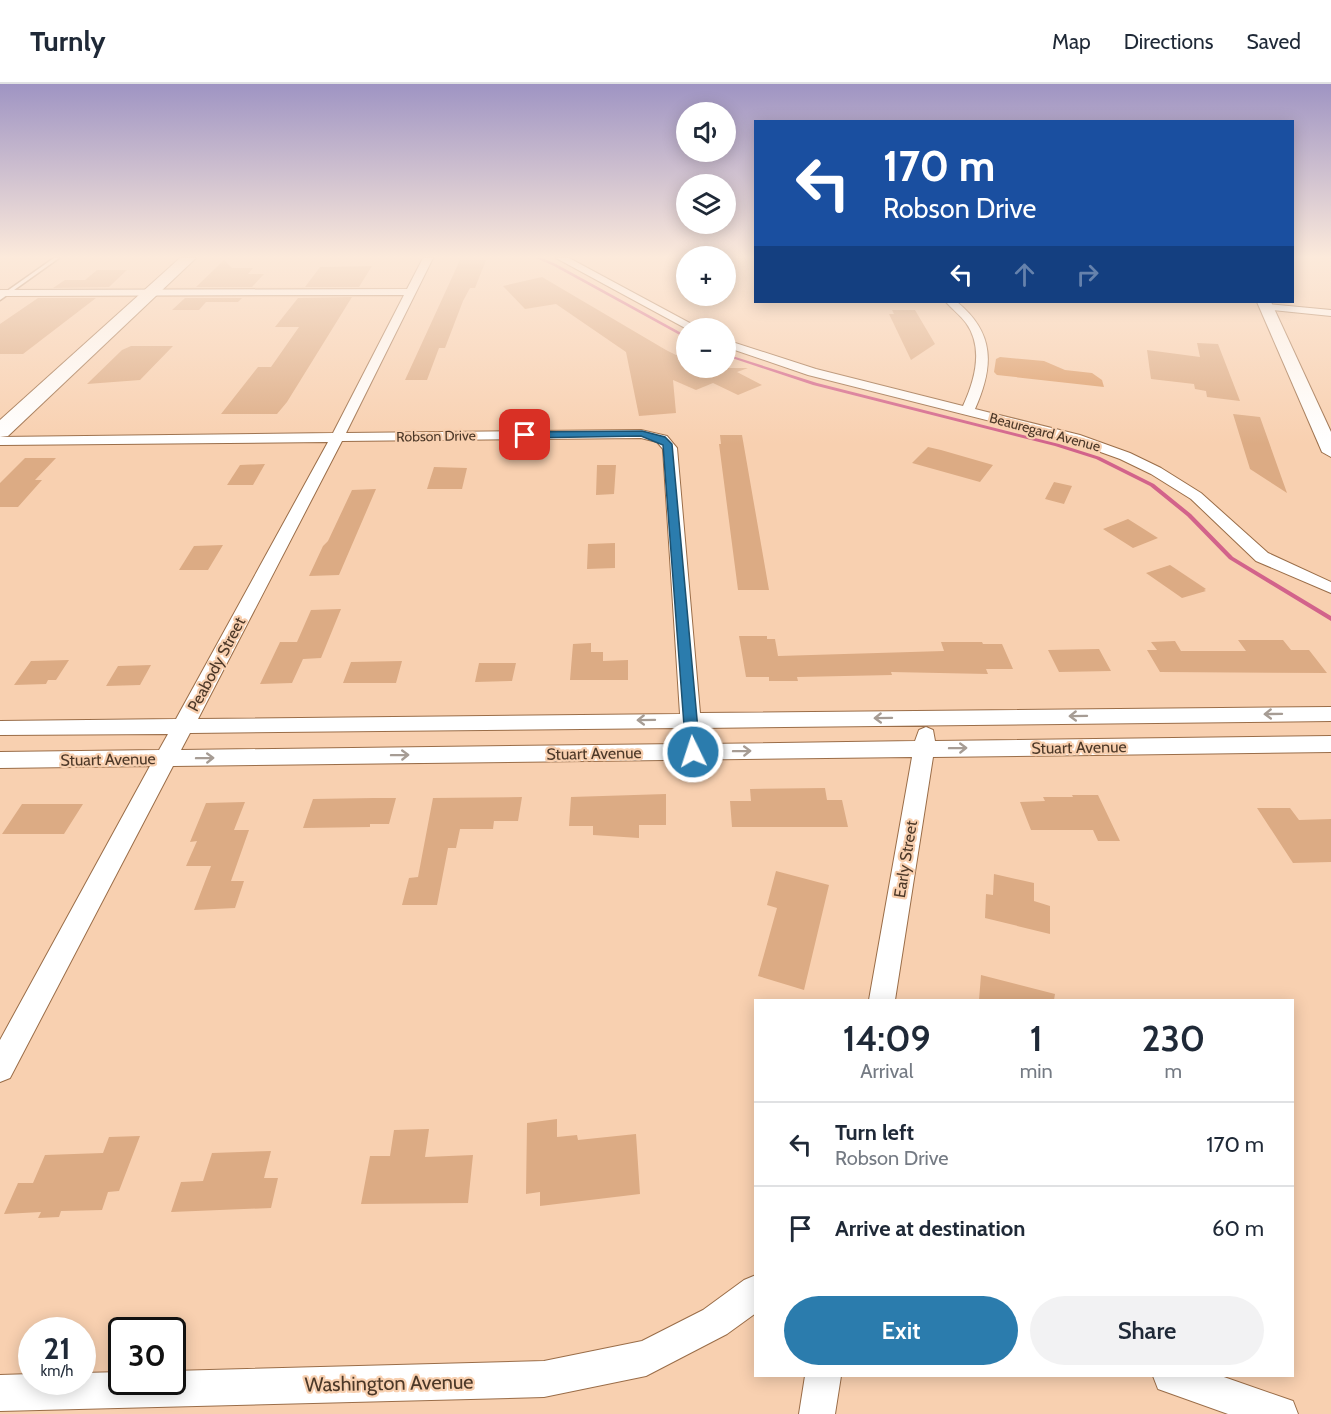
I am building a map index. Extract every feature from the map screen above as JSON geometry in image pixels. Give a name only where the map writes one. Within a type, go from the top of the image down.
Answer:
[{"type":"main road","points":[[0,412],[111,320]]},
{"type":"main road","points":[[0,431],[116,320]]},
{"type":"street","name":"Peabody Street","points":[[0,1068],[337,438],[397,320]]},
{"type":"street","points":[[967,411],[978,383],[983,349],[975,324],[971,320]]},
{"type":"street","points":[[1273,320],[1331,452]]},
{"type":"street","name":"Beauregard Avenue","points":[[736,346],[812,372],[1075,438],[1149,468],[1196,496],[1262,557],[1287,571],[1331,588]]},
{"type":"street","name":"Robson Drive","points":[[0,441],[642,434],[662,439],[670,448],[693,752]]},
{"type":"street","name":"Stuart Avenue","points":[[0,728],[1331,714]]},
{"type":"street","name":"Early Street","points":[[882,999],[929,717]]},
{"type":"street","name":"Stuart Avenue","points":[[0,760],[1331,744]]},
{"type":"street","name":"Washington Avenue","points":[[0,1393],[543,1379],[611,1368],[646,1358],[715,1322],[754,1293]]},
{"type":"street","points":[[817,1414],[823,1377]]},
{"type":"street","points":[[1174,1377],[1280,1414]]},
{"type":"shaded area","points":[[1000,357],[1044,361],[1065,370],[1092,373],[1102,380],[1104,387],[997,375],[994,372],[996,359]]},
{"type":"building","points":[[6,320],[67,320],[23,354],[0,354],[0,324]]},
{"type":"building","points":[[280,320],[338,320],[287,402],[277,414],[221,414],[258,367],[271,367],[299,327],[275,327]]},
{"type":"building","points":[[432,320],[456,320],[445,348],[439,348],[427,380],[405,380]]},
{"type":"building","points":[[579,320],[615,320],[676,355],[676,378],[736,378],[736,368],[748,368],[737,372],[762,385],[738,395],[713,383],[696,390],[673,380],[676,413],[639,416],[626,352]]},
{"type":"building","points":[[892,320],[921,320],[935,344],[911,360]]},
{"type":"building","points":[[1197,343],[1218,344],[1240,401],[1207,397],[1206,391],[1195,389],[1194,384],[1151,379],[1147,350],[1200,357]]},
{"type":"building","points":[[131,346],[173,346],[140,380],[87,384],[122,350]]},
{"type":"building","points":[[1233,414],[1260,417],[1287,493],[1250,469]]},
{"type":"building","points":[[720,435],[742,435],[769,590],[738,590],[719,444],[721,444]]},
{"type":"building","points":[[928,447],[993,465],[980,482],[912,463]]},
{"type":"building","points":[[25,458],[56,458],[35,480],[42,480],[18,507],[0,507],[0,483]]},
{"type":"building","points":[[265,464],[253,485],[227,485],[240,465]]},
{"type":"building","points":[[597,465],[616,465],[614,494],[596,495]]},
{"type":"building","points":[[434,467],[467,468],[462,489],[427,489]]},
{"type":"building","points":[[1054,482],[1072,486],[1064,504],[1045,499]]},
{"type":"building","points":[[376,489],[339,575],[309,576],[352,490]]},
{"type":"building","points":[[1128,519],[1158,538],[1133,548],[1103,529]]},
{"type":"building","points":[[615,543],[615,568],[587,569],[588,544]]},
{"type":"building","points":[[223,545],[208,570],[179,570],[194,546]]},
{"type":"building","points":[[1170,565],[1206,591],[1182,598],[1146,573]]},
{"type":"building","points":[[341,609],[321,658],[303,659],[292,683],[260,684],[280,642],[297,642],[311,610]]},
{"type":"building","points":[[739,636],[767,636],[767,639],[775,639],[778,656],[944,651],[941,642],[1002,644],[1013,669],[986,669],[988,674],[891,672],[892,675],[797,677],[798,681],[769,681],[769,677],[746,677]]},
{"type":"building","points":[[1238,640],[1283,640],[1291,650],[1309,650],[1327,673],[1160,672],[1147,650],[1157,650],[1151,642],[1175,641],[1181,651],[1246,651]]},
{"type":"building","points":[[591,643],[591,652],[603,652],[603,661],[628,660],[628,680],[570,680],[573,644]]},
{"type":"building","points":[[1099,649],[1111,671],[1059,672],[1048,650]]},
{"type":"building","points":[[69,660],[56,680],[48,680],[46,684],[14,685],[31,661]]},
{"type":"building","points":[[402,661],[396,683],[343,683],[351,662]]},
{"type":"building","points":[[479,663],[516,663],[512,681],[475,682]]},
{"type":"building","points":[[151,665],[140,685],[106,686],[118,666]]},
{"type":"building","points":[[825,788],[827,800],[842,800],[848,827],[732,827],[730,801],[751,801],[750,789]]},
{"type":"building","points":[[666,794],[666,825],[639,825],[639,838],[593,835],[593,826],[569,826],[571,797]]},
{"type":"building","points":[[1072,795],[1098,795],[1120,841],[1098,841],[1093,830],[1031,830],[1020,802],[1045,801],[1043,797],[1073,797]]},
{"type":"building","points":[[522,797],[518,821],[494,821],[493,829],[460,829],[456,848],[448,848],[437,905],[402,905],[409,878],[418,877],[433,798]]},
{"type":"building","points":[[396,798],[389,824],[370,824],[370,827],[303,828],[313,799]]},
{"type":"building","points":[[245,802],[234,830],[249,830],[231,881],[244,881],[235,908],[194,910],[211,866],[186,866],[197,841],[190,842],[206,803]]},
{"type":"building","points":[[22,804],[83,804],[64,834],[2,834]]},
{"type":"building","points":[[1257,808],[1290,808],[1299,820],[1331,819],[1331,862],[1293,863]]},
{"type":"building","points":[[776,871],[829,885],[804,990],[758,976],[777,908],[767,905]]},
{"type":"building","points":[[994,874],[1034,883],[1034,901],[1050,906],[1050,934],[985,918],[986,894],[993,895]]},
{"type":"building","points":[[981,975],[1055,994],[1054,999],[979,999]]},
{"type":"building","points":[[557,1119],[557,1137],[577,1135],[578,1140],[636,1134],[640,1194],[540,1206],[540,1192],[526,1194],[527,1123]]},
{"type":"building","points":[[429,1129],[425,1157],[473,1155],[468,1203],[361,1204],[370,1156],[390,1156],[394,1130]]},
{"type":"building","points":[[140,1136],[119,1191],[108,1192],[102,1210],[61,1211],[59,1217],[38,1218],[41,1212],[4,1214],[18,1183],[33,1183],[45,1155],[103,1153],[109,1137]]},
{"type":"building","points":[[271,1151],[264,1178],[278,1178],[271,1208],[171,1212],[181,1182],[203,1181],[212,1153]]},
{"type":"waterway","points":[[655,320],[676,332]]},
{"type":"waterway","points":[[736,358],[815,384],[1057,445],[1098,458],[1152,485],[1189,515],[1231,558],[1331,619]]},
{"type":"route","points":[[525,435],[642,434],[652,435],[668,444],[693,752]]}]
